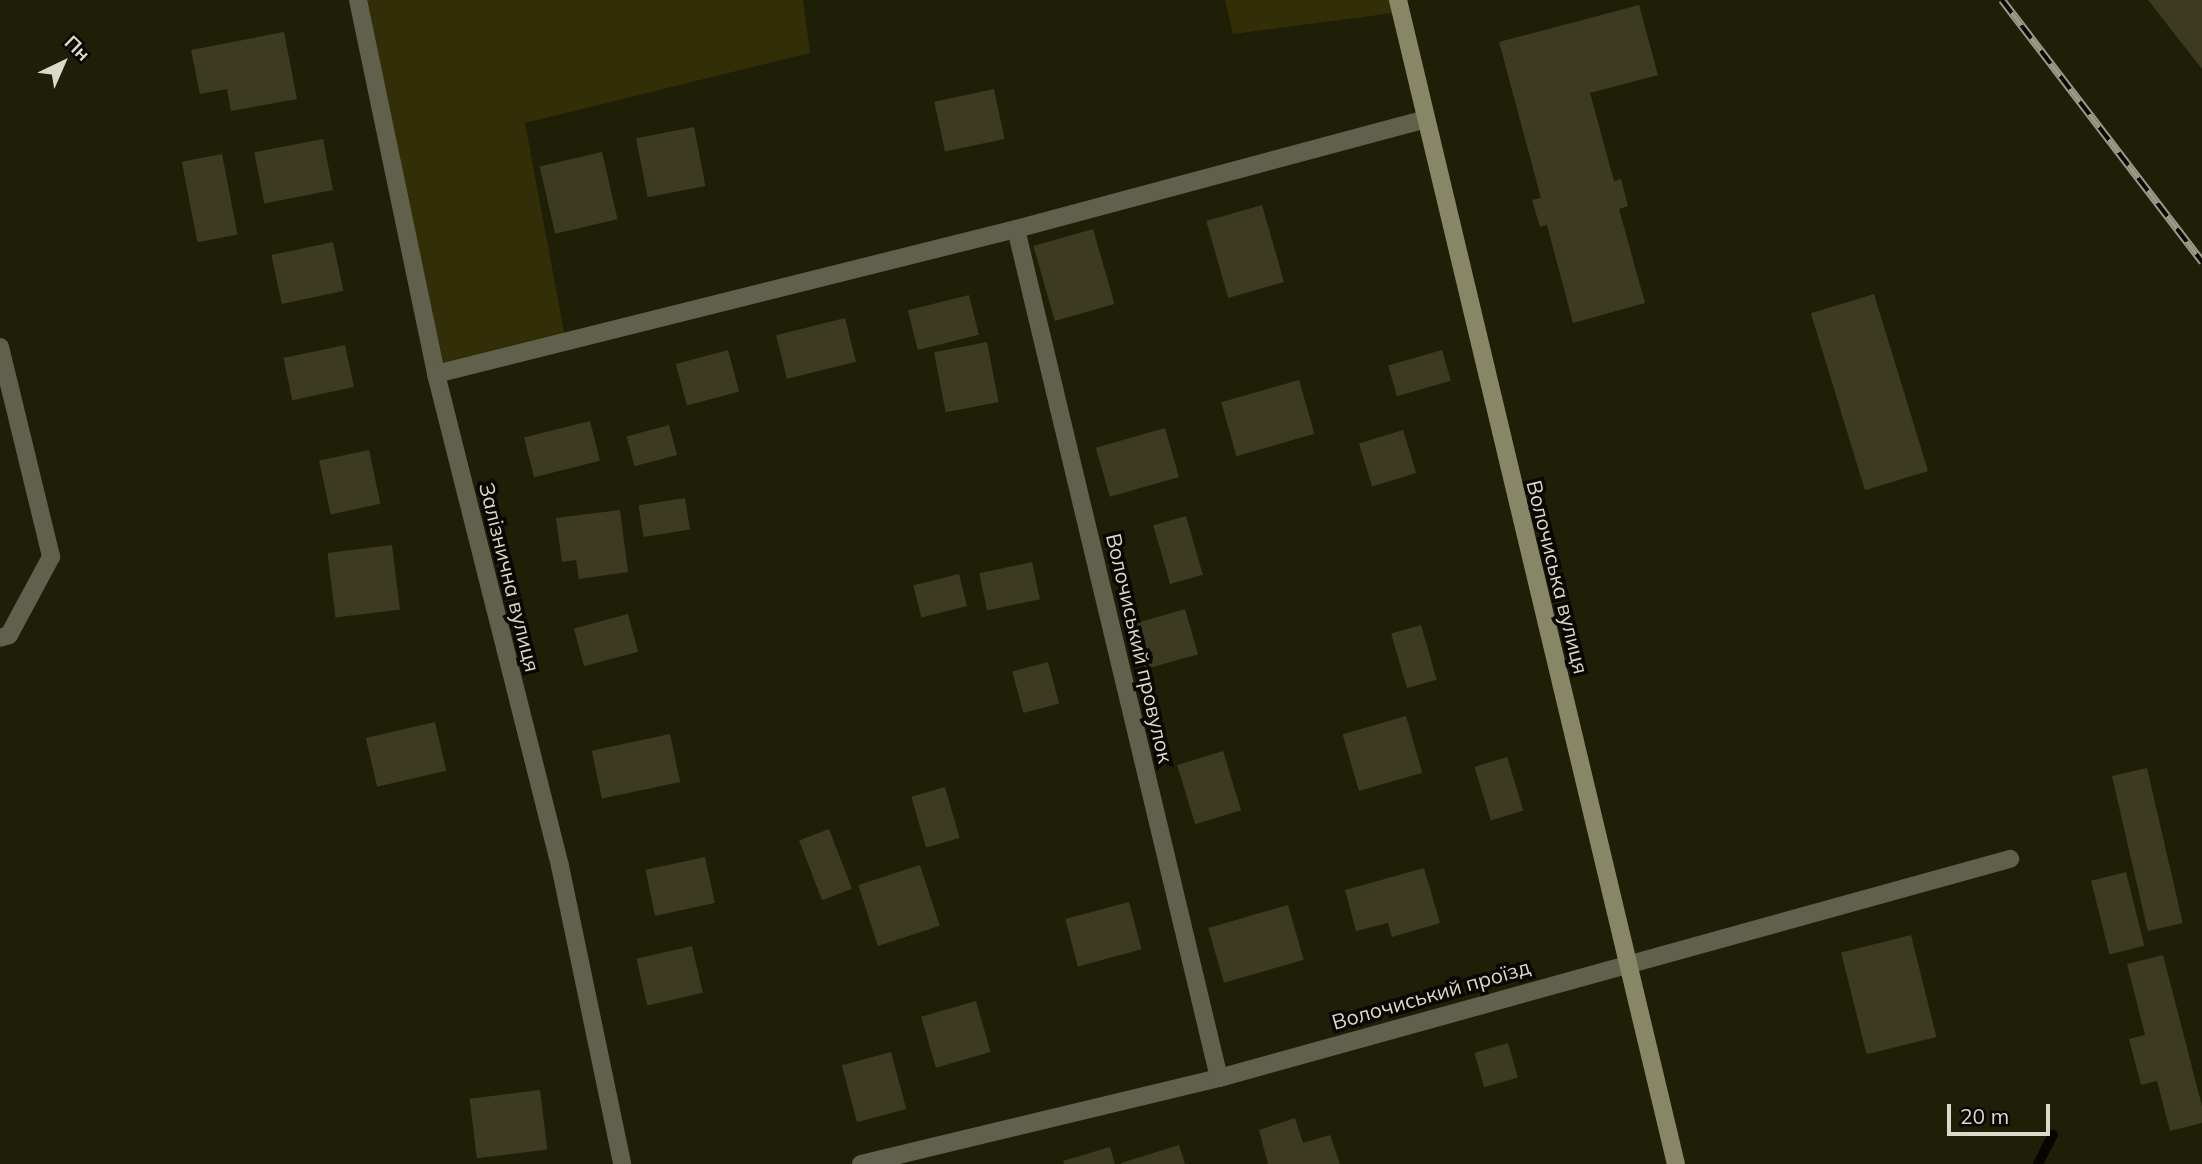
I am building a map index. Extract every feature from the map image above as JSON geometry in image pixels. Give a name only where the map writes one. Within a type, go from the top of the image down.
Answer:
[{"type":"main road","name":"Волочиська вулиця","points":[[1398,0],[1423,120],[1676,1164]]},
{"type":"street","name":"Залізнична вулиця","points":[[358,0],[436,374],[560,866],[622,1164]]},
{"type":"street","points":[[436,374],[1016,229],[1423,120]]},
{"type":"street","name":"Волочиський провулок","points":[[1016,229],[1219,1078]]},
{"type":"street","points":[[0,347],[51,557],[9,635],[0,638]]},
{"type":"street","name":"Волочиський проїзд","points":[[861,1164],[1219,1078],[1627,962],[2010,859]]},
{"type":"shaded area","points":[[358,0],[803,0],[810,53],[525,123],[566,342],[436,374]]},
{"type":"shaded area","points":[[1225,0],[1398,0],[1401,12],[1233,34]]},
{"type":"building","points":[[2148,0],[2202,0],[2202,69]]},
{"type":"building","points":[[1639,5],[1658,75],[1590,93],[1614,181],[1621,179],[1628,206],[1619,209],[1645,303],[1573,323],[1547,225],[1540,227],[1532,200],[1541,198],[1499,42]]},
{"type":"building","points":[[284,32],[297,99],[231,111],[227,89],[200,94],[191,50]]},
{"type":"building","points":[[994,89],[1005,139],[945,152],[934,102]]},
{"type":"building","points":[[694,127],[705,186],[648,197],[636,138]]},
{"type":"building","points":[[323,139],[333,190],[264,203],[254,152]]},
{"type":"building","points":[[602,152],[618,219],[555,234],[540,166]]},
{"type":"building","points":[[222,154],[238,234],[197,242],[182,162]]},
{"type":"building","points":[[1262,205],[1284,282],[1228,298],[1206,221]]},
{"type":"building","points":[[1093,229],[1114,304],[1055,321],[1033,246]]},
{"type":"building","points":[[333,242],[343,291],[282,304],[271,255]]},
{"type":"building","points":[[1874,294],[1928,471],[1865,490],[1811,313]]},
{"type":"building","points":[[969,295],[979,335],[918,350],[908,310]]},
{"type":"building","points":[[845,318],[856,362],[787,379],[776,335]]},
{"type":"building","points":[[987,342],[999,402],[946,412],[934,352]]},
{"type":"building","points":[[345,345],[354,387],[292,400],[283,358]]},
{"type":"building","points":[[728,350],[739,392],[687,406],[676,364]]},
{"type":"building","points":[[1442,350],[1451,381],[1397,396],[1388,365]]},
{"type":"building","points":[[1299,380],[1314,434],[1237,456],[1221,402]]},
{"type":"building","points":[[590,421],[600,461],[534,477],[524,437]]},
{"type":"building","points":[[669,425],[677,455],[635,466],[626,436]]},
{"type":"building","points":[[1165,428],[1179,477],[1110,497],[1096,448]]},
{"type":"building","points":[[1403,430],[1416,473],[1372,486],[1359,443]]},
{"type":"building","points":[[369,450],[380,504],[331,514],[319,461]]},
{"type":"building","points":[[685,498],[690,530],[644,537],[639,505]]},
{"type":"building","points":[[620,510],[628,572],[579,579],[576,560],[562,562],[556,518]]},
{"type":"building","points":[[1186,516],[1203,575],[1170,584],[1153,525]]},
{"type":"building","points":[[392,545],[400,610],[335,617],[327,553]]},
{"type":"building","points":[[1032,562],[1040,599],[987,610],[979,573]]},
{"type":"building","points":[[959,574],[967,606],[921,617],[913,585]]},
{"type":"building","points":[[1185,609],[1198,654],[1145,669],[1132,624]]},
{"type":"building","points":[[628,614],[638,652],[584,666],[574,628]]},
{"type":"building","points":[[1421,625],[1437,680],[1407,688],[1391,634]]},
{"type":"building","points":[[1048,662],[1059,704],[1023,713],[1012,672]]},
{"type":"building","points":[[1406,716],[1422,773],[1359,791],[1343,734]]},
{"type":"building","points":[[435,722],[446,771],[377,787],[366,738]]},
{"type":"building","points":[[670,734],[680,782],[602,799],[592,751]]},
{"type":"building","points":[[1223,751],[1241,810],[1195,824],[1177,765]]},
{"type":"building","points":[[1507,757],[1523,811],[1491,820],[1474,767]]},
{"type":"building","points":[[2147,768],[2183,923],[2148,931],[2112,776]]},
{"type":"building","points":[[945,787],[960,838],[926,848],[911,797]]},
{"type":"building","points":[[829,829],[852,889],[822,900],[799,840]]},
{"type":"building","points":[[705,857],[715,903],[655,916],[645,870]]},
{"type":"building","points":[[920,865],[940,926],[878,946],[858,885]]},
{"type":"building","points":[[1424,868],[1440,923],[1392,937],[1388,923],[1356,931],[1345,890]]},
{"type":"building","points":[[2126,872],[2144,946],[2109,954],[2091,881]]},
{"type":"building","points":[[1129,902],[1142,949],[1078,966],[1065,919]]},
{"type":"building","points":[[1288,905],[1304,960],[1224,983],[1208,928]]},
{"type":"building","points":[[1911,935],[1936,1037],[1867,1054],[1841,952]]},
{"type":"building","points":[[692,946],[703,993],[647,1006],[636,959]]},
{"type":"building","points":[[2163,955],[2202,1106],[2202,1123],[2170,1131],[2157,1081],[2141,1085],[2129,1039],[2145,1035],[2127,964]]},
{"type":"building","points":[[976,1001],[991,1052],[936,1068],[921,1017]]},
{"type":"building","points":[[1508,1043],[1518,1078],[1484,1087],[1474,1053]]},
{"type":"building","points":[[891,1052],[906,1109],[857,1122],[842,1065]]},
{"type":"building","points":[[540,1090],[547,1150],[477,1158],[470,1099]]},
{"type":"building","points":[[1295,1118],[1303,1143],[1330,1135],[1340,1164],[1268,1164],[1259,1130]]},
{"type":"building","points":[[1179,1145],[1185,1164],[1121,1164],[1121,1163]]},
{"type":"building","points":[[1110,1147],[1115,1164],[1064,1164],[1063,1161]]},
{"type":"waterway","points":[[2038,1164],[2053,1135]]},
{"type":"railway","points":[[2002,0],[2202,262]]}]
